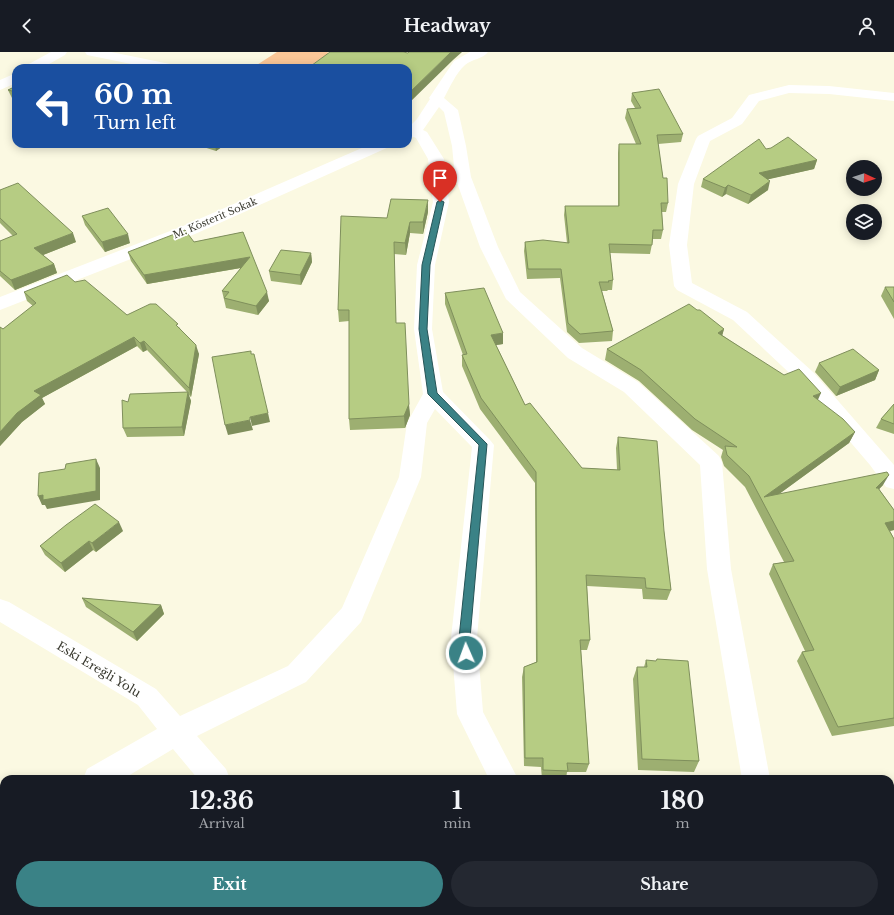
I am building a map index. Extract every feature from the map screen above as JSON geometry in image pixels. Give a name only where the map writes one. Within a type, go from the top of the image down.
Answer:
[{"type":"street","points":[[39,64],[60,52]]},
{"type":"street","points":[[92,52],[150,64]]},
{"type":"street","points":[[104,775],[176,732],[297,674],[352,615],[410,477],[417,424],[432,394],[423,329],[426,265],[440,202],[436,159],[422,135],[413,127],[436,98],[459,63],[480,52]]},
{"type":"street","points":[[0,86],[12,79]]},
{"type":"street","points":[[894,97],[829,90],[789,89],[754,98],[737,121],[703,139],[686,184],[678,245],[683,286],[740,316],[806,377],[878,459],[894,480]]},
{"type":"street","points":[[436,98],[451,110],[459,146],[463,177],[489,247],[512,295],[576,353],[632,387],[711,462],[719,569],[755,775]]},
{"type":"street","name":"M. Kösterit Sokak","points":[[0,304],[4,301],[189,230],[375,148]]},
{"type":"street","points":[[432,394],[483,444],[464,638],[470,714],[502,775]]},
{"type":"street","name":"Eski Ereğli Yolu","points":[[0,609],[147,698],[213,775]]},
{"type":"shaded area","points":[[277,52],[329,53],[313,64],[258,64]]},
{"type":"building","points":[[330,52],[451,52],[412,90],[412,64],[314,64]]},
{"type":"building","points":[[659,89],[683,134],[657,135],[663,178],[667,178],[668,203],[661,203],[663,230],[653,230],[652,245],[609,244],[613,280],[608,281],[609,282],[599,282],[613,331],[580,334],[568,323],[561,269],[528,269],[525,242],[543,240],[569,243],[565,206],[619,206],[619,144],[641,144],[627,109],[641,108],[632,93]]},
{"type":"building","points":[[788,137],[817,160],[759,173],[770,181],[751,195],[728,185],[725,188],[703,179],[759,139],[766,149],[771,148]]},
{"type":"building","points":[[18,183],[73,233],[34,248],[54,264],[11,280],[0,271],[0,241],[17,234],[0,218],[0,190]]},
{"type":"building","points":[[391,199],[428,200],[423,222],[410,222],[405,243],[394,242],[396,323],[405,323],[409,404],[404,416],[349,419],[349,310],[338,310],[341,216],[387,218]]},
{"type":"building","points":[[108,208],[128,234],[102,242],[82,216]]},
{"type":"building","points":[[185,230],[194,242],[243,232],[267,292],[256,306],[224,298],[229,292],[222,291],[250,257],[144,275],[128,252]]},
{"type":"building","points":[[281,250],[311,253],[300,275],[269,271]]},
{"type":"building","points":[[67,275],[75,282],[85,280],[127,315],[150,304],[156,304],[178,324],[176,325],[196,345],[189,388],[144,341],[140,343],[134,337],[34,391],[41,395],[17,413],[0,432],[0,327],[3,329],[36,303],[24,292]]},
{"type":"building","points":[[885,287],[894,287],[894,302]]},
{"type":"building","points":[[484,288],[503,333],[491,335],[525,405],[530,403],[582,468],[620,470],[618,437],[657,441],[664,531],[671,590],[646,588],[645,578],[586,575],[590,640],[580,640],[589,764],[567,763],[568,771],[543,770],[543,758],[525,758],[524,667],[537,662],[536,472],[481,398],[462,355],[467,354],[445,293]]},
{"type":"building","points":[[689,304],[697,310],[700,310],[724,329],[718,333],[784,375],[799,369],[821,393],[813,396],[843,419],[855,432],[764,497],[887,472],[889,475],[876,488],[878,488],[894,510],[894,521],[885,523],[894,539],[894,718],[838,727],[802,652],[814,650],[773,564],[794,561],[749,476],[727,455],[725,446],[737,447],[695,419],[641,370],[607,349]]},
{"type":"building","points":[[853,349],[879,370],[840,387],[819,363]]},
{"type":"building","points":[[251,351],[251,354],[254,354],[268,413],[250,417],[250,420],[225,425],[212,357]]},
{"type":"building","points":[[188,392],[182,427],[123,428],[122,400],[128,402],[130,394]]},
{"type":"building","points":[[894,404],[894,424],[881,419]]},
{"type":"building","points":[[96,459],[96,491],[43,500],[43,495],[38,496],[39,473],[65,469],[66,464]]},
{"type":"building","points":[[95,504],[119,522],[92,543],[89,541],[61,563],[40,546],[66,525]]},
{"type":"building","points":[[82,598],[161,605],[133,632]]},
{"type":"building","points":[[657,659],[688,661],[699,761],[642,759],[637,667],[647,667],[646,660],[656,661]]},
{"type":"route","points":[[440,202],[426,265],[423,329],[432,394],[483,444],[464,638],[466,653]]}]
